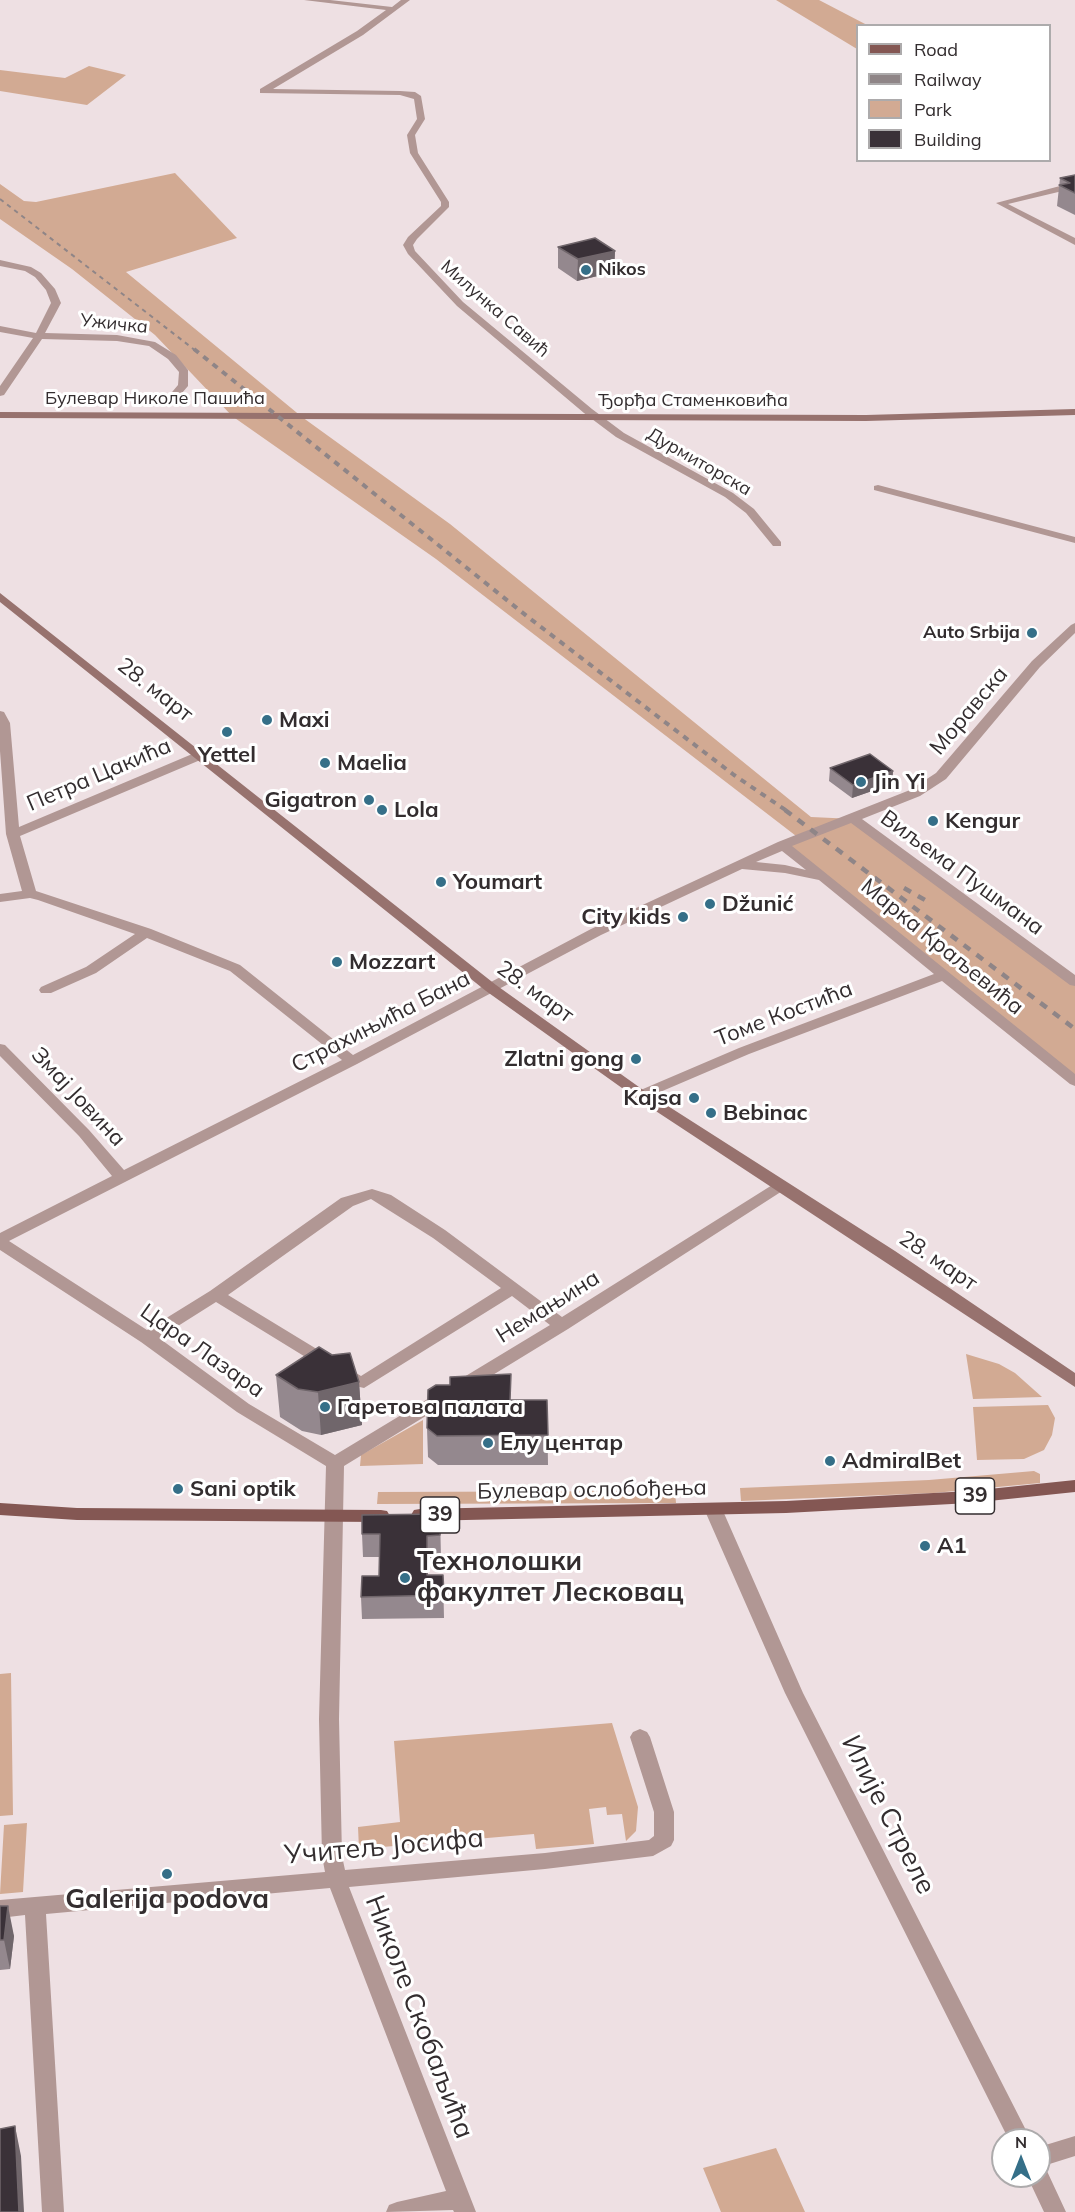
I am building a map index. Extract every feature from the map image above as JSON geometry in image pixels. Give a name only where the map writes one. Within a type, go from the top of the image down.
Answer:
[{"type":"main road","name":"Ђорђа Стаменковића","points":[[310,417],[854,418],[1075,412]]},
{"type":"main road","name":"Булевар Николе Пашића","points":[[0,415],[310,417]]},
{"type":"main road","name":"28. март","points":[[0,596],[491,988],[641,1095],[1075,1381]]},
{"type":"main road","points":[[1055,1490],[1075,1476]]},
{"type":"main road","name":"Булевар ослобођења","points":[[0,1509],[77,1514],[334,1516],[714,1510],[895,1502],[1055,1490],[1075,1485]]},
{"type":"main road","points":[[1055,1490],[1075,1490]]},
{"type":"street","points":[[308,0],[394,9],[406,0]]},
{"type":"street","name":"Милунка Савић","points":[[394,9],[357,35],[263,91],[412,94],[417,98],[421,119],[411,135],[414,153],[445,202],[445,207],[413,237],[408,245],[411,252],[460,304],[596,417]]},
{"type":"street","points":[[1075,185],[1000,203],[1075,242]]},
{"type":"street","points":[[0,263],[34,272],[50,288],[57,303],[39,336],[0,393]]},
{"type":"street","name":"Ужичка","points":[[0,329],[39,336],[117,338],[152,344],[172,357],[184,372],[183,386],[172,398]]},
{"type":"street","name":"Дурмиторска","points":[[596,417],[620,435],[729,495],[750,511],[777,544]]},
{"type":"street","points":[[878,488],[1075,540]]},
{"type":"street","name":"Моравска","points":[[783,845],[854,819],[915,793],[941,776],[1036,664],[1075,627]]},
{"type":"street","points":[[1,720],[13,834],[30,894]]},
{"type":"street","name":"Петра Цакића","points":[[13,834],[201,755]]},
{"type":"street","name":"Виљема Пушмана","points":[[854,819],[1075,982]]},
{"type":"street","name":"Страхињића Бана","points":[[0,1241],[352,1061],[596,932],[783,845]]},
{"type":"street","name":"Марка Краљевића","points":[[783,845],[1075,1081]]},
{"type":"street","points":[[737,865],[801,871],[825,880]]},
{"type":"street","points":[[0,898],[30,894],[146,932],[235,968],[352,1061]]},
{"type":"street","points":[[46,990],[91,970],[146,932]]},
{"type":"street","name":"Томе Костића","points":[[641,1095],[744,1051],[944,975]]},
{"type":"street","name":"Змај Јовина","points":[[0,1048],[84,1133],[122,1178]]},
{"type":"street","name":"Немањина","points":[[335,1463],[562,1325],[782,1186]]},
{"type":"street","points":[[147,1338],[216,1295],[347,1202],[372,1194],[385,1199],[439,1234],[562,1325]]},
{"type":"street","name":"Цара Лазара","points":[[0,1241],[147,1338],[243,1408],[335,1463]]},
{"type":"street","points":[[216,1295],[357,1381],[364,1382],[512,1288]]},
{"type":"street","points":[[334,1516],[335,1463]]},
{"type":"street","name":"Илије Стреле","points":[[714,1510],[794,1693],[1014,2128]]},
{"type":"street","name":"Николе Скобаљића","points":[[334,1516],[329,1719],[332,1856],[336,1878],[463,2205]]},
{"type":"street","name":"Учитељ Јосифа","points":[[0,1908],[545,1861],[653,1848],[664,1840],[664,1812],[640,1737]]},
{"type":"street","points":[[35,1906],[53,2212]]},
{"type":"street","points":[[1051,2153],[1075,2146]]},
{"type":"street","points":[[1044,2188],[1055,2212]]},
{"type":"street","points":[[397,2212],[463,2205]]},
{"type":"green space","points":[[776,0],[819,0],[865,24],[856,24],[856,48]]},
{"type":"green space","points":[[89,66],[126,75],[87,105],[0,91],[0,70],[65,78]]},
{"type":"green space","points":[[175,173],[237,238],[126,272],[302,417],[450,524],[811,817],[854,819],[1075,982],[1075,1080],[787,845],[800,839],[436,559],[232,416],[155,335],[72,269],[0,219],[0,184],[24,201],[36,202]]},
{"type":"green space","points":[[966,1354],[999,1364],[1015,1373],[1042,1397],[973,1399]]},
{"type":"green space","points":[[1048,1405],[1055,1418],[1052,1435],[1044,1450],[1024,1459],[977,1460],[973,1407]]},
{"type":"green space","points":[[423,1420],[423,1464],[360,1466],[361,1455]]},
{"type":"green space","points":[[1034,1471],[1040,1474],[1040,1483],[934,1493],[741,1501],[740,1488],[929,1480]]},
{"type":"green space","points":[[675,1491],[676,1503],[377,1504],[378,1492]]},
{"type":"green space","points":[[11,1673],[13,1815],[0,1816],[0,1674]]},
{"type":"green space","points":[[612,1723],[638,1807],[636,1831],[626,1841],[622,1814],[607,1815],[606,1807],[589,1809],[594,1844],[536,1849],[534,1834],[359,1849],[358,1827],[400,1822],[394,1741]]},
{"type":"green space","points":[[27,1823],[23,1892],[0,1894],[4,1825]]},
{"type":"green space","points":[[776,2148],[805,2212],[721,2212],[703,2168]]},
{"type":"building","points":[[1075,175],[1075,193],[1059,185],[1070,183],[1060,178]]},
{"type":"building","points":[[595,238],[615,251],[578,259],[558,247]]},
{"type":"building","points":[[870,754],[893,771],[853,785],[830,768]]},
{"type":"building","points":[[319,1347],[332,1355],[350,1353],[359,1382],[318,1392],[298,1389],[276,1375]]},
{"type":"building","points":[[511,1374],[510,1400],[547,1400],[548,1435],[437,1436],[427,1428],[428,1390],[436,1385],[450,1385],[450,1377]]},
{"type":"building","points":[[440,1514],[440,1535],[427,1536],[427,1575],[443,1575],[444,1595],[361,1597],[362,1576],[379,1576],[380,1534],[362,1534],[362,1515]]},
{"type":"building","points":[[0,1906],[8,1906],[4,1940],[0,1940]]},
{"type":"building","points":[[15,2126],[19,2212],[0,2212],[0,2129]]},
{"type":"railway","points":[[0,199],[196,351]]},
{"type":"railway","points":[[194,349],[528,617],[734,775],[787,811]]},
{"type":"railway","points":[[785,810],[1075,1029]]},
{"type":"railway","points":[[904,888],[925,900]]},
{"type":"place","name":"Nikos","points":[[586,270]]},
{"type":"place","name":"Auto Srbija","points":[[1032,633]]},
{"type":"place","name":"Maxi","points":[[267,720]]},
{"type":"place","name":"Yettel","points":[[227,732]]},
{"type":"place","name":"Maelia","points":[[325,763]]},
{"type":"place","name":"Jin Yi","points":[[861,782]]},
{"type":"place","name":"Gigatron","points":[[369,800]]},
{"type":"place","name":"Lola","points":[[382,810]]},
{"type":"place","name":"Kengur","points":[[933,821]]},
{"type":"place","name":"Youmart","points":[[441,882]]},
{"type":"place","name":"Džunić","points":[[710,904]]},
{"type":"place","name":"City kids","points":[[683,917]]},
{"type":"place","name":"Mozzart","points":[[337,962]]},
{"type":"place","name":"Zlatni gong","points":[[636,1059]]},
{"type":"place","name":"Kajsa","points":[[694,1098]]},
{"type":"place","name":"Bebinac","points":[[711,1113]]},
{"type":"place","name":"Гаретова палата","points":[[325,1407]]},
{"type":"place","name":"Елу центар","points":[[488,1443]]},
{"type":"place","name":"AdmiralBet","points":[[830,1461]]},
{"type":"place","name":"Sani optik","points":[[178,1489]]},
{"type":"place","name":"A1","points":[[925,1546]]},
{"type":"place","name":"Технолошки факултет Лесковац","points":[[405,1578]]},
{"type":"place","name":"Galerija podova","points":[[167,1874]]}]
